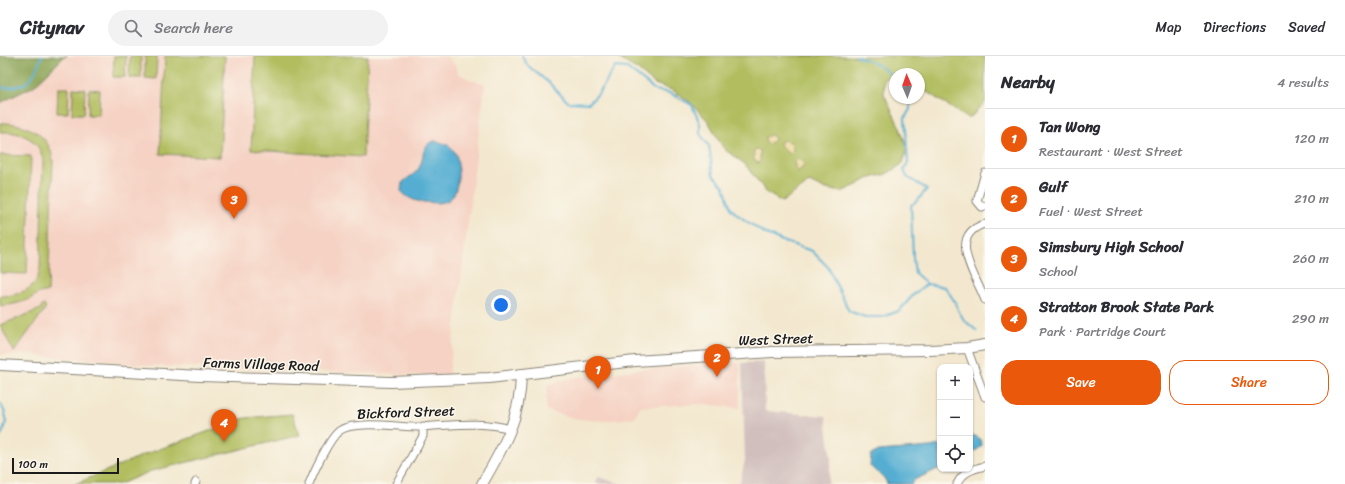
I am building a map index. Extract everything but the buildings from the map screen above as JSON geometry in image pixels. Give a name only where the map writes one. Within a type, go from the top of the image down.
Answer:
[{"type":"main road","name":"West Street","points":[[521,374],[635,361],[772,352],[922,350],[967,348],[985,345]]},
{"type":"main road","name":"Farms Village Road","points":[[0,365],[200,376],[391,382],[472,379],[521,374]]},
{"type":"main road","points":[[482,484],[505,443],[511,429],[521,389],[521,374]]},
{"type":"street","points":[[985,178],[977,202],[982,207],[985,206]]},
{"type":"street","points":[[985,224],[973,229],[965,240],[969,264],[985,300]]},
{"type":"street","points":[[967,348],[985,397]]},
{"type":"street","name":"Bickford Street","points":[[309,484],[332,439],[340,430],[354,426],[423,426],[469,423],[499,426],[511,429]]},
{"type":"street","points":[[396,484],[423,436],[423,426]]},
{"type":"street","points":[[957,484],[960,477],[965,473],[985,466]]},
{"type":"shaded area","points":[[0,56],[447,56],[455,65],[458,73],[470,80],[485,84],[449,375],[436,376],[153,366],[100,360],[36,356],[36,354],[0,355]]},
{"type":"shaded area","points":[[764,362],[765,411],[826,416],[831,460],[828,484],[738,484],[740,482],[745,460],[742,363]]},
{"type":"shaded area","points":[[740,363],[740,408],[704,404],[640,407],[634,418],[602,421],[577,419],[546,410],[547,386],[563,380],[644,369]]},
{"type":"shaded area","points":[[598,477],[622,484],[596,484]]},
{"type":"green space","points":[[0,56],[67,56],[64,57],[34,86],[0,103]]},
{"type":"green space","points":[[114,56],[126,56],[125,77],[113,77]]},
{"type":"green space","points":[[130,56],[141,56],[141,78],[129,78]]},
{"type":"green space","points":[[145,56],[157,56],[156,79],[145,78]]},
{"type":"green space","points":[[165,56],[225,56],[220,157],[160,154]]},
{"type":"green space","points":[[255,56],[368,56],[363,157],[251,150]]},
{"type":"green space","points":[[615,56],[985,56],[985,103],[969,119],[925,91],[925,68],[889,68],[889,76],[884,79],[884,94],[900,128],[907,148],[903,163],[886,174],[867,179],[841,192],[822,188],[809,182],[782,202],[767,193],[745,164],[724,149],[708,121],[690,102],[672,90],[655,84],[638,70]]},
{"type":"green space","points":[[58,88],[69,88],[68,113],[57,113]]},
{"type":"green space","points":[[73,88],[85,89],[84,114],[72,114]]},
{"type":"green space","points":[[89,89],[100,90],[99,115],[88,115]]},
{"type":"green space","points":[[0,123],[9,123],[27,127],[42,137],[51,152],[53,161],[48,292],[39,293],[25,301],[2,306],[0,305],[0,296],[14,295],[26,290],[35,282],[38,276],[40,269],[43,163],[39,148],[29,138],[15,133],[0,132]]},
{"type":"green space","points":[[0,155],[31,156],[27,274],[0,273]]},
{"type":"green space","points":[[44,305],[46,308],[14,352],[0,325],[41,309],[40,308]]},
{"type":"green space","points":[[292,414],[300,435],[151,471],[120,484],[75,484],[146,454],[245,418]]},
{"type":"sand","points":[[771,135],[775,138],[768,144],[766,143],[765,137]]},
{"type":"sand","points":[[783,140],[791,142],[793,151],[791,153],[788,153],[781,146],[780,144]]},
{"type":"sand","points":[[756,149],[760,150],[760,161],[758,163],[754,160],[754,151]]},
{"type":"sand","points":[[797,159],[802,160],[804,165],[798,172],[794,163]]},
{"type":"water","points":[[433,141],[450,146],[456,155],[458,165],[457,185],[453,196],[448,201],[432,203],[416,201],[401,191],[402,183],[420,167],[424,150]]},
{"type":"water","points":[[973,435],[980,439],[982,446],[973,453]]},
{"type":"water","points":[[937,446],[937,469],[914,480],[912,484],[887,484],[882,476],[870,466],[871,455],[878,451]]},
{"type":"waterway","points":[[0,88],[18,86],[28,81],[35,72],[42,56]]},
{"type":"waterway","points":[[522,56],[527,65],[549,83],[568,102],[589,103],[598,94],[615,67],[627,68],[655,90],[670,93],[692,105],[700,124],[700,134],[709,146],[713,175],[724,187],[731,209],[764,233],[812,251],[828,267],[849,311],[865,317],[882,317],[899,311],[915,293],[927,284],[945,287],[964,320],[977,331]]},
{"type":"waterway","points":[[857,56],[874,63],[886,70],[889,74]]},
{"type":"waterway","points":[[910,104],[910,109],[905,118],[908,162],[904,170],[907,177],[927,189],[917,201],[911,205],[915,273],[927,284]]},
{"type":"waterway","points":[[0,403],[6,416],[6,424],[0,437]]},
{"type":"place","name":"Simsbury High School","points":[[234,219]]},
{"type":"place","name":"Gulf","points":[[717,377]]},
{"type":"place","name":"Tan Wong","points":[[598,389]]},
{"type":"place","name":"Stratton Brook State Park","points":[[224,442]]}]
